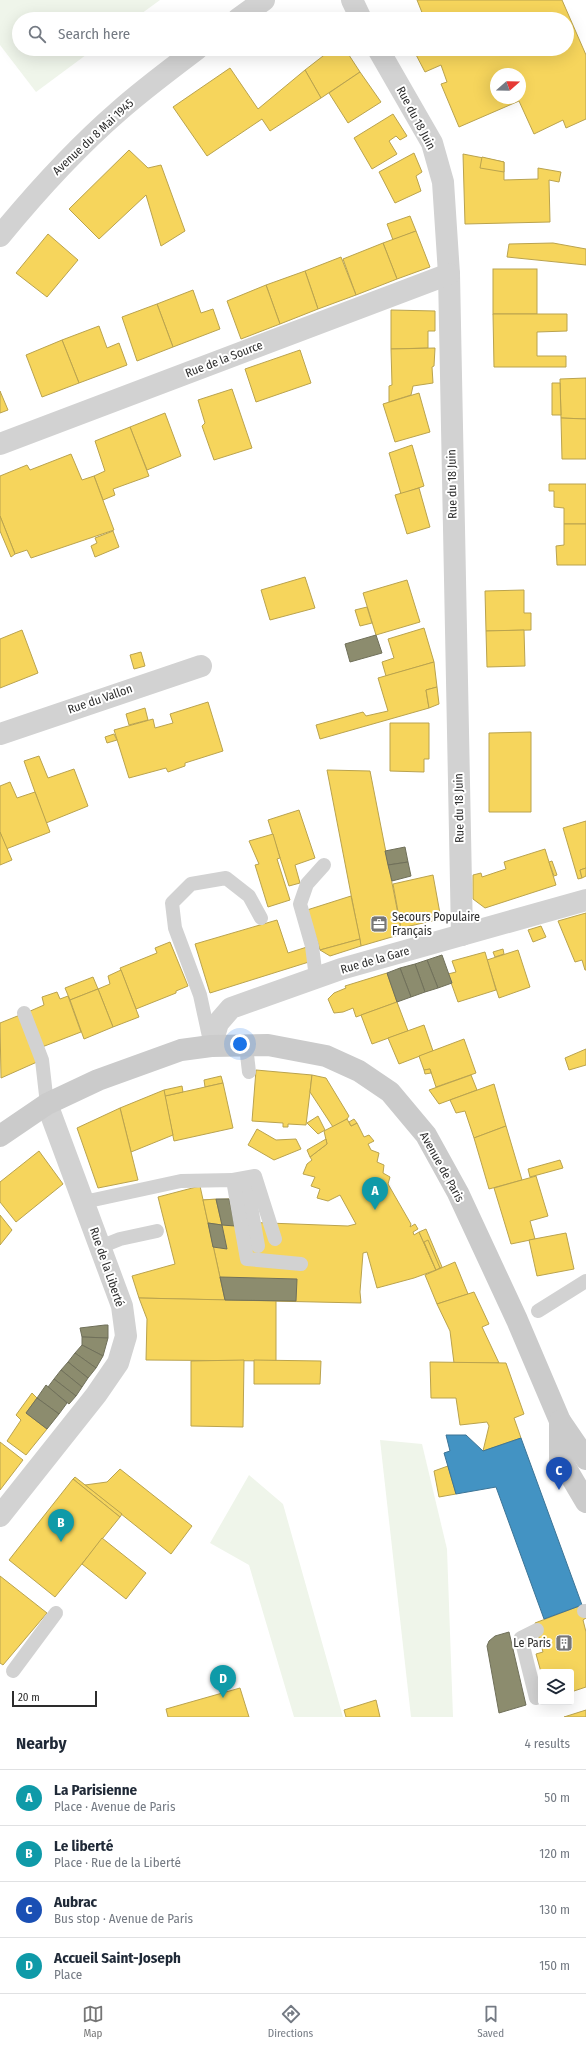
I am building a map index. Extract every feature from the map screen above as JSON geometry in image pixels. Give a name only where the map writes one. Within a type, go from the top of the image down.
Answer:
[{"type":"main road","name":"Avenue de Paris","points":[[0,1136],[47,1104],[98,1080],[181,1050],[211,1046],[268,1045],[326,1056],[359,1071],[390,1092],[426,1135],[458,1193],[560,1421],[586,1459]]},
{"type":"main road","name":"Avenue de Paris","points":[[560,1421],[560,1458],[586,1502]]},
{"type":"street","points":[[248,12],[264,0]]},
{"type":"street","points":[[352,0],[358,12]]},
{"type":"street","name":"Avenue du 8 Mai 1945","points":[[0,236],[40,189],[79,148],[121,109],[188,56]]},
{"type":"street","name":"Rue du 18 Juin","points":[[382,56],[432,143],[443,182],[448,274],[462,934]]},
{"type":"street","name":"Rue de la Source","points":[[0,444],[448,274]]},
{"type":"street","name":"Rue du Vallon","points":[[0,734],[201,666]]},
{"type":"street","name":"Rue de la Gare","points":[[211,1046],[218,1023],[230,1008],[316,978],[462,934],[586,900]]},
{"type":"street","name":"Rue de la Liberté","points":[[0,1516],[96,1394],[118,1363],[126,1336],[122,1306],[47,1104]]},
{"type":"lane","points":[[316,978],[312,946],[300,904],[307,884],[324,865]]},
{"type":"lane","points":[[211,1046],[200,995],[176,928],[172,903],[192,884],[226,878],[249,896],[261,918]]},
{"type":"lane","points":[[24,1013],[42,1060],[47,1104]]},
{"type":"lane","points":[[246,1046],[250,1072]]},
{"type":"lane","points":[[84,1202],[181,1182],[239,1179],[256,1176],[275,1239]]},
{"type":"lane","points":[[239,1179],[258,1246]]},
{"type":"lane","points":[[239,1179],[247,1259],[301,1264]]},
{"type":"lane","points":[[100,1247],[120,1239],[157,1231]]},
{"type":"lane","points":[[538,1311],[586,1281]]},
{"type":"lane","points":[[13,1671],[56,1613]]},
{"type":"lane","points":[[536,1698],[521,1638],[537,1630]]},
{"type":"shaded area","points":[[0,0],[160,0],[144,12],[12,12],[12,56],[85,56],[36,92],[0,45]]},
{"type":"shaded area","points":[[380,1440],[422,1444],[447,1549],[453,1717],[411,1717]]},
{"type":"shaded area","points":[[249,1475],[283,1504],[343,1717],[294,1717],[249,1565],[210,1543]]},
{"type":"building: Homes","points":[[417,0],[562,0],[567,12],[422,12]]},
{"type":"building: Homes","points":[[574,28],[586,55],[586,119],[566,128],[563,120],[534,134],[520,104],[526,104],[526,68],[490,68],[490,104],[512,104],[459,127],[441,84],[447,82],[441,65],[425,72],[417,56],[574,56]]},
{"type":"building: Homes","points":[[323,56],[350,56],[360,72],[321,98],[305,70]]},
{"type":"building: Homes","points":[[230,68],[258,109],[305,70],[321,98],[270,131],[262,119],[207,156],[173,107]]},
{"type":"building: Homes","points":[[360,72],[381,102],[348,123],[329,93]]},
{"type":"building: Homes","points":[[393,114],[407,136],[400,140],[396,136],[389,141],[397,154],[372,169],[354,138]]},
{"type":"building: Homes","points":[[129,150],[148,168],[161,165],[185,231],[161,246],[146,195],[99,239],[69,209]]},
{"type":"building: Homes","points":[[414,153],[422,172],[416,176],[421,191],[395,203],[379,172]]},
{"type":"building: Homes","points":[[463,154],[504,162],[504,180],[538,179],[538,168],[561,172],[559,182],[549,180],[550,222],[465,224]]},
{"type":"building: Homes","points":[[482,157],[504,162],[504,172],[480,168]]},
{"type":"building: Homes","points":[[410,216],[416,231],[393,240],[387,224]]},
{"type":"building: Homes","points":[[416,231],[430,267],[397,279],[383,243]]},
{"type":"building: Homes","points":[[48,234],[78,260],[47,297],[16,273]]},
{"type":"building: Homes","points":[[383,243],[397,279],[356,295],[343,259]]},
{"type":"building: Homes","points":[[553,243],[586,249],[586,265],[507,257],[509,244]]},
{"type":"building: Homes","points":[[341,257],[356,295],[318,309],[305,271]]},
{"type":"building: Homes","points":[[493,269],[537,269],[537,314],[493,314]]},
{"type":"building: Homes","points":[[305,271],[318,309],[280,324],[266,285]]},
{"type":"building: Homes","points":[[266,285],[280,324],[241,339],[227,301]]},
{"type":"building: Homes","points":[[193,290],[201,313],[213,309],[220,329],[173,347],[157,304]]},
{"type":"building: Homes","points":[[157,304],[173,347],[137,361],[122,317]]},
{"type":"building: Homes","points":[[391,310],[435,311],[435,331],[428,331],[428,348],[391,349]]},
{"type":"building: Homes","points":[[493,314],[567,314],[567,331],[537,332],[537,356],[566,356],[566,367],[494,367]]},
{"type":"building: Homes","points":[[99,326],[107,348],[119,343],[127,365],[79,383],[62,340]]},
{"type":"building: Homes","points":[[62,340],[79,383],[42,397],[26,355]]},
{"type":"building: Homes","points":[[435,348],[434,366],[432,367],[433,383],[413,386],[411,395],[389,402],[389,386],[392,385],[391,349]]},
{"type":"building: Homes","points":[[300,350],[311,383],[256,402],[245,369]]},
{"type":"building: Homes","points":[[586,378],[586,419],[561,418],[560,379]]},
{"type":"building: Homes","points":[[552,383],[560,383],[561,415],[552,415]]},
{"type":"building: Homes","points":[[232,389],[252,448],[214,460],[202,426],[205,423],[198,400]]},
{"type":"building: Homes","points":[[0,391],[8,410],[0,413]]},
{"type":"building: Homes","points":[[419,393],[430,432],[395,442],[383,404]]},
{"type":"building: Homes","points":[[165,413],[181,456],[147,470],[130,427]]},
{"type":"building: Homes","points":[[561,418],[586,419],[586,459],[562,459]]},
{"type":"building: Homes","points":[[130,427],[149,476],[113,489],[115,495],[103,500],[94,476],[105,471],[95,441]]},
{"type":"building: Homes","points":[[412,445],[424,486],[401,494],[389,453]]},
{"type":"building: Homes","points":[[71,454],[82,480],[94,476],[114,530],[31,558],[27,550],[15,554],[0,516],[0,476],[27,465],[30,470]]},
{"type":"building: Homes","points":[[549,484],[586,484],[586,524],[564,524],[564,508],[554,507],[554,491],[549,491]]},
{"type":"building: Homes","points":[[419,488],[430,527],[407,534],[395,495]]},
{"type":"building: Homes","points":[[0,516],[15,554],[11,557],[0,531]]},
{"type":"building: Homes","points":[[564,524],[586,524],[586,565],[557,565],[556,546],[564,545]]},
{"type":"building: Homes","points":[[113,531],[119,547],[95,557],[91,546],[97,543],[95,538]]},
{"type":"building: Homes","points":[[305,577],[315,608],[270,620],[261,590]]},
{"type":"building: Homes","points":[[407,580],[420,622],[376,635],[363,593]]},
{"type":"building: Homes","points":[[524,590],[524,613],[531,613],[531,630],[486,631],[485,591]]},
{"type":"building: Homes","points":[[367,607],[372,623],[360,626],[355,610]]},
{"type":"building: Homes","points":[[424,628],[434,662],[386,676],[382,662],[394,658],[388,639]]},
{"type":"building: Homes","points":[[22,630],[38,673],[0,688],[0,639]]},
{"type":"building: Homes","points":[[524,630],[525,666],[487,667],[486,631]]},
{"type":"building: Homes","points":[[141,652],[145,666],[134,669],[130,655]]},
{"type":"building: Homes","points":[[434,662],[437,687],[426,690],[429,708],[320,739],[316,725],[363,712],[366,716],[388,711],[378,678]]},
{"type":"building: Homes","points":[[437,687],[439,704],[429,708],[426,690]]},
{"type":"building: Homes","points":[[208,702],[223,751],[185,763],[185,766],[168,772],[166,768],[129,778],[114,730],[153,719],[155,728],[173,723],[170,714]]},
{"type":"building: Homes","points":[[145,708],[148,720],[129,725],[126,714]]},
{"type":"building: Homes","points":[[390,723],[429,723],[429,759],[424,759],[424,772],[390,771]]},
{"type":"building: Homes","points":[[531,732],[531,812],[489,812],[489,733]]},
{"type":"building: Homes","points":[[114,734],[117,740],[107,743],[105,737]]},
{"type":"building: Homes","points":[[39,756],[48,778],[74,769],[88,806],[46,823],[24,761]]},
{"type":"building: Homes","points":[[327,770],[370,771],[402,934],[361,946]]},
{"type":"building: Homes","points":[[10,782],[17,798],[35,792],[50,832],[6,849],[0,832],[0,786]]},
{"type":"building: Homes","points":[[299,810],[315,858],[295,865],[300,883],[289,886],[268,820]]},
{"type":"building: Homes","points":[[586,821],[586,868],[580,870],[582,878],[578,879],[563,828]]},
{"type":"building: Homes","points":[[0,832],[12,860],[0,865]]},
{"type":"building: Homes","points":[[273,834],[280,858],[277,859],[290,900],[268,907],[255,865],[259,864],[249,841]]},
{"type":"building: Homes","points":[[545,849],[556,885],[485,908],[473,899],[473,875],[481,873],[482,877],[506,869],[504,862]]},
{"type":"building: Homes","points":[[552,861],[557,875],[554,876],[549,862]]},
{"type":"building: Homes","points":[[586,868],[586,876],[582,878],[580,870]]},
{"type":"building: Homes","points":[[433,875],[441,919],[401,928],[393,884]]},
{"type":"building: Homes","points":[[351,896],[360,939],[320,950],[307,910]]},
{"type":"building: Homes","points":[[586,913],[585,970],[582,960],[575,962],[558,921]]},
{"type":"building: Homes","points":[[277,920],[288,953],[307,947],[312,961],[210,993],[195,944]]},
{"type":"building: Homes","points":[[541,926],[546,937],[533,942],[528,930]]},
{"type":"building: Homes","points":[[360,939],[361,946],[330,956],[320,950]]},
{"type":"building: Homes","points":[[170,942],[188,986],[176,991],[176,993],[136,1009],[120,968],[157,953],[155,948]]},
{"type":"building: Homes","points":[[503,949],[504,954],[495,957],[493,952]]},
{"type":"building: Homes","points":[[518,950],[530,987],[499,998],[487,960]]},
{"type":"building: Homes","points":[[485,952],[496,990],[458,1002],[448,974],[456,972],[452,961]]},
{"type":"building: Homes","points":[[121,970],[139,1017],[113,1027],[98,989],[110,984],[108,976]]},
{"type":"building: Homes","points":[[387,973],[397,1002],[356,1017],[353,1008],[343,1012],[334,1013],[328,999],[334,993],[346,988],[345,986]]},
{"type":"building: Homes","points":[[93,977],[98,989],[70,1000],[65,988]]},
{"type":"building: Homes","points":[[98,989],[113,1027],[84,1039],[70,1000]]},
{"type":"building: Homes","points":[[57,992],[60,999],[68,996],[81,1032],[42,1047],[28,1012],[44,1005],[42,997]]},
{"type":"building: Homes","points":[[397,1002],[408,1031],[372,1044],[361,1015]]},
{"type":"building: Homes","points":[[20,1015],[37,1062],[1,1078],[0,1023]]},
{"type":"building: Homes","points":[[424,1025],[433,1051],[399,1064],[388,1038]]},
{"type":"building: Homes","points":[[464,1039],[476,1073],[436,1087],[430,1069],[424,1070],[419,1056]]},
{"type":"building: Homes","points":[[586,1049],[586,1065],[569,1070],[565,1058]]},
{"type":"building: Homes","points":[[430,1069],[431,1073],[425,1074],[424,1070]]},
{"type":"building: Homes","points":[[256,1070],[312,1075],[306,1125],[288,1124],[288,1127],[283,1127],[283,1123],[252,1121]]},
{"type":"building: Homes","points":[[312,1075],[326,1078],[349,1116],[347,1119],[333,1127],[310,1092]]},
{"type":"building: Homes","points":[[471,1075],[477,1090],[439,1104],[429,1090]]},
{"type":"building: Homes","points":[[221,1076],[223,1083],[205,1087],[204,1080]]},
{"type":"building: Homes","points":[[223,1083],[233,1128],[174,1141],[165,1096]]},
{"type":"building: Homes","points":[[494,1084],[506,1126],[474,1138],[465,1111],[456,1113],[450,1100]]},
{"type":"building: Homes","points":[[182,1086],[183,1092],[165,1096],[164,1090]]},
{"type":"building: Homes","points":[[164,1090],[173,1135],[131,1152],[120,1108]]},
{"type":"building: Homes","points":[[120,1108],[138,1180],[98,1188],[77,1128]]},
{"type":"building: Homes","points":[[318,1116],[325,1130],[318,1134],[307,1123]]},
{"type":"building: Homes","points":[[347,1119],[351,1126],[357,1123],[364,1137],[369,1135],[374,1141],[368,1144],[371,1150],[379,1153],[377,1162],[384,1165],[383,1173],[390,1177],[388,1184],[411,1224],[410,1227],[415,1224],[418,1229],[413,1232],[414,1235],[419,1232],[436,1270],[414,1278],[377,1288],[367,1252],[363,1253],[360,1292],[361,1303],[225,1300],[203,1200],[229,1199],[241,1222],[348,1226],[356,1224],[340,1195],[328,1201],[317,1198],[320,1189],[311,1186],[315,1177],[303,1174],[307,1164],[312,1160],[310,1157],[327,1144],[324,1131]]},
{"type":"building: Homes","points":[[354,1119],[357,1123],[351,1126],[349,1122]]},
{"type":"building: Homes","points":[[506,1126],[522,1180],[489,1189],[474,1138]]},
{"type":"building: Homes","points":[[257,1129],[276,1140],[296,1139],[301,1149],[274,1160],[248,1145]]},
{"type":"building: Homes","points":[[326,1139],[327,1144],[310,1157],[307,1150]]},
{"type":"building: Homes","points":[[39,1151],[63,1184],[16,1222],[0,1202],[0,1182]]},
{"type":"building: Homes","points":[[560,1160],[563,1168],[530,1177],[528,1169]]},
{"type":"building: Homes","points":[[536,1176],[548,1216],[530,1221],[535,1239],[511,1244],[494,1188]]},
{"type":"building: Homes","points":[[200,1186],[225,1300],[139,1298],[132,1276],[175,1264],[158,1197]]},
{"type":"building: Homes","points":[[216,1199],[222,1225],[208,1223],[203,1200]]},
{"type":"building: Homes","points":[[0,1215],[12,1230],[0,1245]]},
{"type":"building: Homes","points":[[426,1229],[442,1267],[436,1270],[419,1232]]},
{"type":"building: Homes","points":[[566,1233],[574,1269],[537,1276],[529,1240]]},
{"type":"building: Homes","points":[[428,1240],[440,1268],[436,1270],[424,1242]]},
{"type":"building: Homes","points":[[455,1262],[468,1294],[437,1304],[425,1275]]},
{"type":"building: Homes","points":[[474,1292],[489,1324],[482,1327],[499,1363],[454,1363],[450,1331],[437,1304]]},
{"type":"building: Homes","points":[[139,1298],[276,1301],[276,1361],[146,1360],[147,1319]]},
{"type":"building: Homes","points":[[244,1360],[243,1427],[191,1426],[191,1361]]},
{"type":"building: Homes","points":[[254,1360],[321,1361],[320,1384],[254,1384]]},
{"type":"building: Homes","points":[[430,1362],[506,1363],[524,1414],[514,1418],[521,1438],[483,1451],[489,1426],[487,1422],[460,1425],[456,1398],[431,1398]]},
{"type":"building: Homes","points":[[32,1393],[37,1398],[26,1413],[47,1429],[26,1455],[7,1441],[21,1420],[16,1415]]},
{"type":"building: Homes","points":[[0,1442],[23,1460],[0,1490]]},
{"type":"building: Homes","points":[[448,1466],[456,1494],[439,1497],[434,1471]]},
{"type":"building: Homes","points":[[120,1469],[192,1526],[171,1554],[85,1485],[107,1482]]},
{"type":"building: Homes","points":[[75,1477],[122,1514],[120,1517],[73,1479]]},
{"type":"building: Homes","points":[[73,1479],[120,1517],[55,1597],[9,1560]]},
{"type":"building: Homes","points":[[102,1538],[146,1573],[126,1599],[82,1564]]},
{"type":"building: Homes","points":[[0,1576],[47,1613],[3,1665],[0,1663]]},
{"type":"building: Homes","name":"Le Paris","points":[[582,1605],[586,1616],[583,1620],[586,1632],[586,1687],[574,1691],[574,1669],[540,1669],[536,1654],[543,1652],[535,1623]]},
{"type":"building: Homes","points":[[240,1688],[249,1717],[168,1717],[166,1709]]},
{"type":"building: Homes","points":[[376,1700],[380,1717],[346,1717],[344,1710]]},
{"type":"building: Homes","points":[[586,1710],[586,1717],[564,1717]]},
{"type":"building: Schools","points":[[446,1435],[466,1435],[483,1451],[521,1438],[582,1605],[544,1619],[496,1487],[456,1494],[444,1453],[450,1451]]},
{"type":"building: Industry","points":[[376,635],[382,653],[350,662],[345,644]]},
{"type":"building: Industry","points":[[405,847],[408,862],[388,865],[385,851]]},
{"type":"building: Industry","points":[[408,862],[411,876],[392,881],[388,865]]},
{"type":"building: Industry","points":[[442,955],[452,983],[438,988],[427,960]]},
{"type":"building: Industry","points":[[427,960],[438,988],[425,992],[415,964]]},
{"type":"building: Industry","points":[[415,964],[425,992],[411,997],[400,968]]},
{"type":"building: Industry","points":[[400,968],[411,997],[397,1002],[387,973]]},
{"type":"building: Industry","points":[[216,1199],[229,1199],[235,1226],[222,1225]]},
{"type":"building: Industry","points":[[208,1223],[222,1225],[227,1249],[213,1247]]},
{"type":"building: Industry","points":[[220,1277],[297,1279],[296,1301],[225,1300]]},
{"type":"building: Industry","points":[[108,1325],[108,1338],[82,1337],[80,1328]]},
{"type":"building: Industry","points":[[82,1337],[108,1338],[103,1356],[82,1345]]},
{"type":"building: Industry","points":[[82,1345],[103,1356],[96,1368],[75,1353]]},
{"type":"building: Industry","points":[[75,1353],[96,1368],[88,1378],[68,1362]]},
{"type":"building: Industry","points":[[68,1362],[88,1378],[82,1387],[61,1370]]},
{"type":"building: Industry","points":[[61,1370],[82,1387],[76,1396],[54,1379]]},
{"type":"building: Industry","points":[[54,1379],[76,1396],[69,1404],[48,1387]]},
{"type":"building: Industry","points":[[46,1385],[67,1403],[59,1414],[37,1398]]},
{"type":"building: Industry","points":[[37,1398],[59,1414],[47,1429],[26,1413]]},
{"type":"building: Industry","points":[[509,1632],[526,1705],[499,1713],[487,1646],[489,1641],[495,1636]]},
{"type":"place","name":"Secours Populaire Français","points":[[379,924]]},
{"type":"place","name":"La Parisienne","points":[[375,1210]]},
{"type":"place","name":"Aubrac","points":[[559,1490]]},
{"type":"place","name":"Le liberté","points":[[61,1542]]},
{"type":"place","name":"Le Paris","points":[[564,1643]]},
{"type":"place","name":"Accueil Saint-Joseph","points":[[223,1698]]}]
